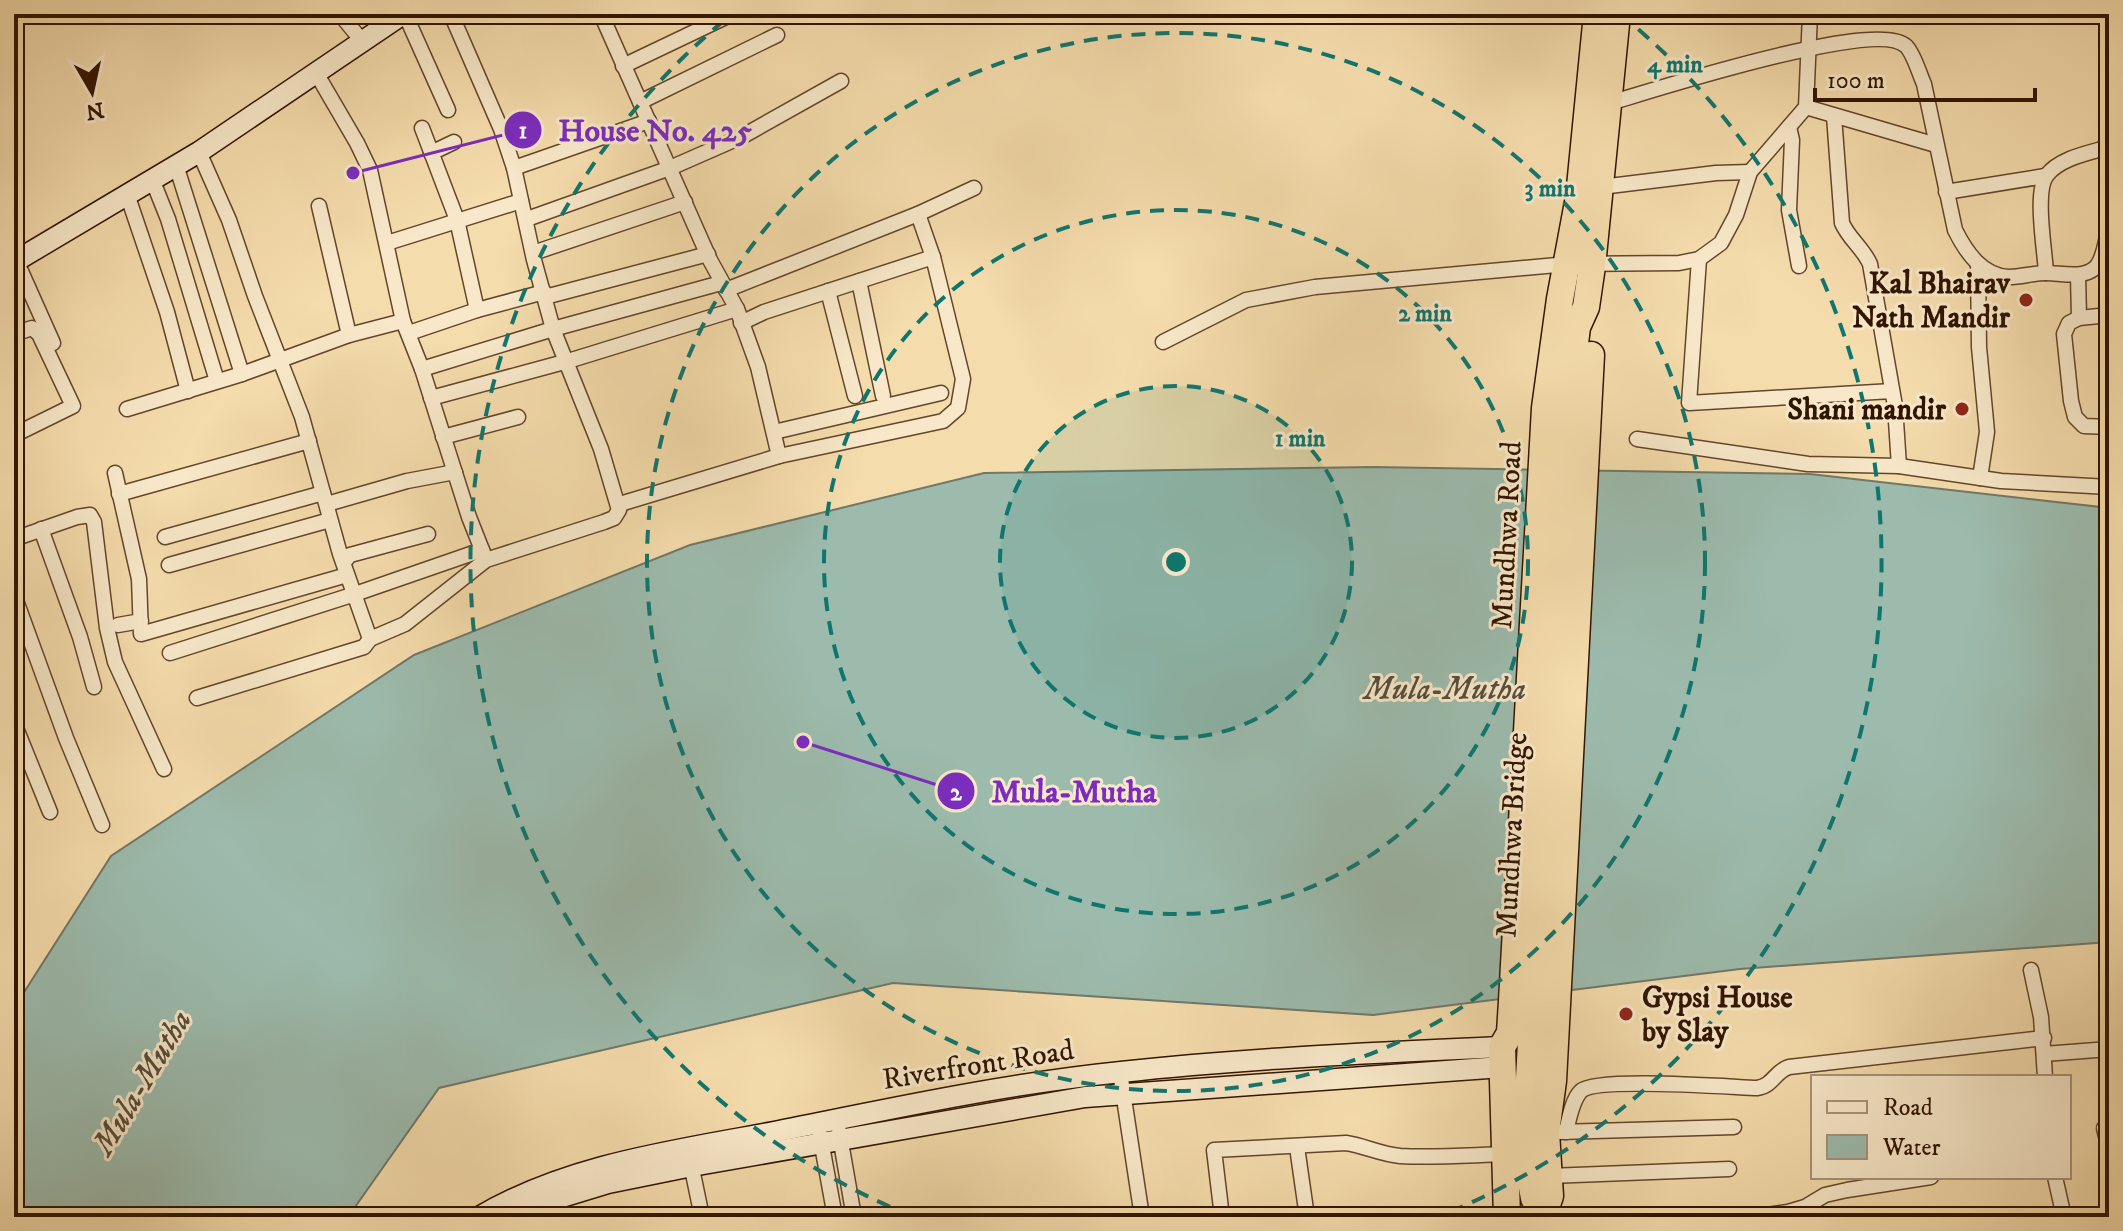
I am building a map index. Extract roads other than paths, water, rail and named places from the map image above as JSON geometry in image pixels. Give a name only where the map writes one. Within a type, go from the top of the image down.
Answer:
[{"type":"highway","points":[[1580,265],[1579,197],[1597,14]]},
{"type":"highway","points":[[1558,410],[1560,299],[1580,265],[1601,187],[1617,14]]},
{"type":"highway","name":"Mundhwa Road","points":[[1507,1217],[1502,1057],[1496,1032],[1505,1002],[1558,410],[1577,327],[1586,307],[1580,265]]},
{"type":"highway","name":"Mundhwa Bridge","points":[[1541,1077],[1558,410]]},
{"type":"highway","points":[[1541,1077],[1556,1132],[1549,1176],[1550,1196],[1543,1217]]},
{"type":"highway","points":[[1541,1077],[1525,1149],[1534,1198],[1543,1217]]},
{"type":"street","points":[[340,14],[362,41]]},
{"type":"street","points":[[55,347],[15,255],[199,152],[315,71],[404,14],[448,110]]},
{"type":"street","points":[[170,653],[355,594],[614,518],[620,504],[568,361],[553,329],[514,168],[501,129],[451,14]]},
{"type":"street","points":[[601,14],[708,254],[739,316],[758,367],[779,456]]},
{"type":"street","points":[[623,66],[732,14]]},
{"type":"street","points":[[1163,342],[1246,300],[1315,287],[1580,265],[1679,263],[1699,259],[1721,243],[1736,215],[1750,172],[1806,107],[1810,14]]},
{"type":"street","points":[[640,102],[777,35]]},
{"type":"street","points":[[1610,103],[1810,48],[1868,38],[1889,39],[1905,45],[1924,84],[1955,230],[1963,248],[1978,264],[1994,274],[2010,277],[2046,273],[2078,275],[2094,269],[2109,227]]},
{"type":"street","points":[[315,71],[370,170],[406,327],[484,555]]},
{"type":"street","points":[[527,219],[670,168],[743,136],[841,81]]},
{"type":"street","points":[[1806,107],[1936,145]]},
{"type":"street","points":[[1834,116],[1842,223],[1847,234],[1865,252],[1870,264],[1892,391],[1899,466]]},
{"type":"street","points":[[514,168],[649,121]]},
{"type":"street","points":[[1789,127],[1792,140],[1789,210],[1799,266]]},
{"type":"street","points":[[422,128],[457,220],[477,310]]},
{"type":"street","points":[[431,153],[454,142]]},
{"type":"street","points":[[1946,192],[2045,176],[2057,165],[2109,147]]},
{"type":"street","points":[[199,152],[229,220],[309,441],[330,520],[370,639]]},
{"type":"street","points":[[176,165],[242,374]]},
{"type":"street","points":[[1601,187],[1716,173],[1750,172]]},
{"type":"street","points":[[2045,176],[2041,193],[2046,273]]},
{"type":"street","points":[[152,179],[172,233],[217,381]]},
{"type":"street","points":[[422,369],[553,329],[724,286],[918,214],[974,188]]},
{"type":"street","points":[[127,194],[167,312],[188,391]]},
{"type":"street","points":[[387,243],[521,201]]},
{"type":"street","points":[[533,253],[685,202]]},
{"type":"street","points":[[319,206],[349,335]]},
{"type":"street","points":[[620,504],[779,456],[943,421],[958,408],[963,379],[933,257],[918,214]]},
{"type":"street","points":[[127,409],[242,374],[349,335],[406,327],[708,254]]},
{"type":"street","points":[[431,398],[764,312],[933,257]]},
{"type":"street","points":[[1699,259],[1689,403],[1892,391]]},
{"type":"street","points":[[1978,264],[1979,347],[1987,432],[1980,478]]},
{"type":"street","points":[[2078,275],[2079,318]]},
{"type":"street","points":[[859,281],[883,396]]},
{"type":"street","points":[[828,291],[855,396]]},
{"type":"street","points":[[2109,315],[2079,318],[2069,323],[2064,334],[2075,417],[2084,426],[2109,427]]},
{"type":"street","points":[[14,334],[32,328],[39,334],[73,406],[14,435]]},
{"type":"street","points":[[774,432],[941,393]]},
{"type":"street","points":[[443,437],[518,417]]},
{"type":"street","points":[[1637,439],[1808,464],[1899,466],[1980,478],[2109,487]]},
{"type":"street","points":[[119,494],[309,441]]},
{"type":"street","points":[[165,537],[455,472]]},
{"type":"street","points":[[115,473],[139,579],[141,634],[244,604],[346,569]]},
{"type":"street","points":[[14,539],[85,514],[90,515],[94,522],[107,628],[115,662],[164,769]]},
{"type":"street","points":[[169,565],[330,520]]},
{"type":"street","points":[[41,529],[80,637],[94,687]]},
{"type":"street","points":[[346,569],[350,555],[428,534]]},
{"type":"street","points":[[197,698],[364,647],[370,639],[405,624],[484,555]]},
{"type":"street","points":[[14,595],[66,738],[102,825]]},
{"type":"street","points":[[244,604],[250,626]]},
{"type":"street","points":[[118,625],[141,621]]},
{"type":"street","points":[[14,723],[50,812]]},
{"type":"street","points":[[2031,970],[2044,1038],[2045,1075]]},
{"type":"street","points":[[1556,1132],[1576,1096],[1588,1086],[1757,1088],[1767,1086],[1782,1069],[1837,1070],[2044,1038]]},
{"type":"street","points":[[2044,1054],[2109,1049]]},
{"type":"street","name":"Riverfront Road","points":[[479,1217],[536,1188],[600,1167],[690,1157],[1121,1082],[1502,1057]]},
{"type":"street","points":[[1121,1082],[1142,1217]]},
{"type":"street","points":[[1556,1132],[1734,1127]]},
{"type":"street","points":[[2109,1127],[2104,1128],[2109,1149]]},
{"type":"street","points":[[829,1132],[835,1217]]},
{"type":"street","points":[[829,1132],[854,1217]]},
{"type":"street","points":[[1222,1217],[1214,1150],[1346,1143],[1400,1156],[1506,1154]]},
{"type":"street","points":[[1297,1147],[1307,1217]]},
{"type":"street","points":[[690,1157],[702,1217]]},
{"type":"street","name":"Riverfront Road","points":[[517,1217],[562,1197],[690,1157]]},
{"type":"street","points":[[1549,1176],[1729,1169]]},
{"type":"street","points":[[1753,1217],[1805,1207],[1825,1195],[1918,1179]]},
{"type":"street","points":[[2055,1179],[2064,1217]]},
{"type":"water","points":[[1374,467],[1810,474],[2109,508],[2109,942],[1740,969],[1373,1015],[893,983],[439,1088],[348,1217],[14,1217],[14,1008],[111,856],[414,655],[690,545],[984,473]]},
{"type":"place","name":"House No. 425","points":[[353,173]]},
{"type":"place","name":"Kal Bhairav Nath Mandir","points":[[2026,300]]},
{"type":"place","name":"Shani mandir","points":[[1962,409]]},
{"type":"place","name":"Mula-Mutha","points":[[803,742]]},
{"type":"place","name":"Gypsi House by Slay","points":[[1626,1014]]}]
